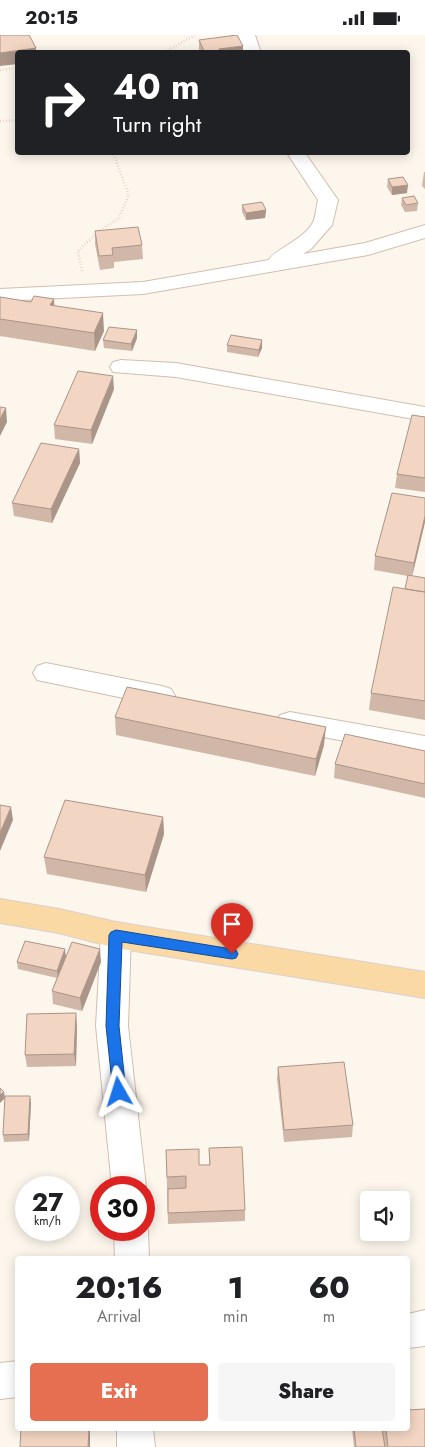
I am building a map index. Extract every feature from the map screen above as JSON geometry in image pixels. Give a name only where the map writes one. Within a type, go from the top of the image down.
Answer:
[{"type":"main road","points":[[0,911],[59,921],[116,935],[425,985]]},
{"type":"street","points":[[246,35],[251,50]]},
{"type":"street","points":[[264,267],[304,245],[322,225],[328,200],[297,155]]},
{"type":"street","points":[[0,295],[143,288],[368,249],[425,231]]},
{"type":"street","points":[[121,367],[176,370],[425,414]]},
{"type":"street","points":[[46,673],[190,702]]},
{"type":"street","points":[[266,717],[425,746]]},
{"type":"street","points":[[116,935],[112,1026],[129,1176]]},
{"type":"street","points":[[131,1241],[132,1256]]},
{"type":"street","points":[[410,1331],[425,1329]]},
{"type":"street","points":[[0,1381],[15,1379]]},
{"type":"street","points":[[135,1431],[136,1447]]},
{"type":"path","points":[[168,50],[195,35]]},
{"type":"path","points":[[0,70],[15,68]]},
{"type":"path","points":[[0,121],[15,120]]},
{"type":"path","points":[[85,291],[78,251],[98,231],[118,219],[129,195],[113,155]]},
{"type":"building","points":[[0,35],[29,35],[36,48],[15,50],[0,53]]},
{"type":"building","points":[[237,35],[243,46],[219,50],[204,50],[199,40]]},
{"type":"building","points":[[403,177],[408,185],[392,187],[388,179]]},
{"type":"building","points":[[414,196],[418,203],[406,205],[402,198]]},
{"type":"building","points":[[262,202],[266,210],[246,213],[242,205]]},
{"type":"building","points":[[138,227],[142,245],[112,248],[113,255],[99,256],[95,231]]},
{"type":"building","points":[[34,296],[54,299],[50,305],[103,313],[94,333],[0,319],[0,297],[31,302]]},
{"type":"building","points":[[109,327],[137,330],[131,344],[103,340]]},
{"type":"building","points":[[231,335],[262,340],[259,350],[227,345]]},
{"type":"building","points":[[78,371],[113,376],[91,430],[54,425]]},
{"type":"building","points":[[0,407],[6,408],[0,419]]},
{"type":"building","points":[[412,415],[425,417],[425,478],[397,474]]},
{"type":"building","points":[[41,443],[79,449],[51,509],[12,503]]},
{"type":"building","points":[[392,493],[425,498],[425,516],[414,563],[375,556]]},
{"type":"building","points":[[408,575],[425,578],[425,592],[405,589]]},
{"type":"building","points":[[393,587],[425,592],[425,701],[371,693]]},
{"type":"building","points":[[127,687],[326,727],[316,759],[115,717]]},
{"type":"building","points":[[345,734],[425,751],[425,784],[335,764]]},
{"type":"building","points":[[65,800],[163,817],[145,875],[44,857]]},
{"type":"building","points":[[0,805],[11,807],[0,833]]},
{"type":"building","points":[[25,941],[65,949],[57,971],[17,962]]},
{"type":"building","points":[[72,942],[100,949],[80,998],[52,991]]},
{"type":"building","points":[[76,1013],[74,1054],[25,1055],[27,1014]]},
{"type":"building","points":[[344,1062],[353,1125],[284,1130],[278,1067]]},
{"type":"building","points":[[5,1096],[30,1096],[28,1134],[3,1135]]},
{"type":"building","points":[[242,1147],[245,1210],[168,1213],[168,1189],[186,1188],[186,1176],[167,1177],[166,1150],[199,1149],[199,1165],[210,1165],[209,1148]]},
{"type":"building","points":[[425,1409],[425,1447],[388,1447],[386,1431],[410,1431],[410,1410]]},
{"type":"building","points":[[21,1431],[89,1431],[88,1447],[20,1447]]},
{"type":"building","points":[[354,1431],[382,1431],[385,1447],[356,1447]]},
{"type":"route","points":[[119,1092],[112,1026],[116,935],[232,954]]}]
